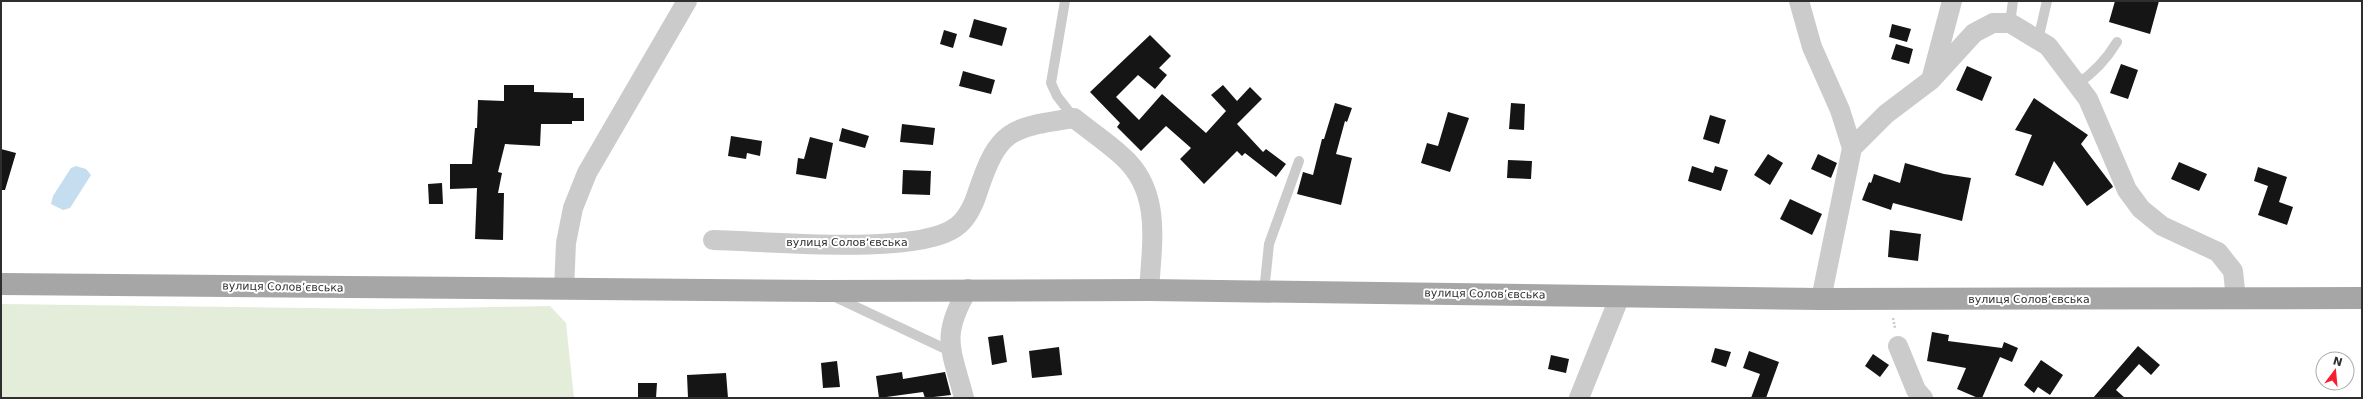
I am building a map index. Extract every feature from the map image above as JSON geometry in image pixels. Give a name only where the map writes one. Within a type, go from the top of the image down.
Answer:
[{"type":"main road","name":"вулиця Соловʼєвська","points":[[1,284],[822,291],[1149,290],[1821,300],[2362,298]]},
{"type":"street","points":[[564,289],[566,243],[573,208],[588,173],[687,1]]},
{"type":"street","points":[[1799,1],[1812,47],[1840,110],[1852,148],[1821,300]]},
{"type":"street","points":[[1931,80],[1952,1]]},
{"type":"street","points":[[1852,148],[1886,114],[1931,80],[1974,32],[1993,24],[2010,23],[2048,46],[2088,99],[2127,190],[2141,209],[2162,226],[2218,252],[2233,271],[2236,299]]},
{"type":"street","points":[[1074,118],[1122,156],[1134,168],[1144,184],[1149,201],[1153,229],[1149,290]]},
{"type":"street","name":"вулиця Соловʼєвська","points":[[713,240],[871,244],[923,240],[942,235],[957,227],[968,214],[991,154],[1005,137],[1031,126],[1074,118]]},
{"type":"street","points":[[964,398],[952,352],[950,328],[956,310],[968,290]]},
{"type":"street","points":[[1579,398],[1620,296]]},
{"type":"street","points":[[1898,346],[1916,390],[1923,398]]},
{"type":"lane","points":[[1064,1],[1051,83],[1057,96],[1074,118]]},
{"type":"lane","points":[[2010,23],[2013,1]]},
{"type":"lane","points":[[2038,40],[2047,1]]},
{"type":"lane","points":[[2077,84],[2090,75],[2100,65],[2117,42]]},
{"type":"lane","points":[[1264,292],[1269,244],[1299,161]]},
{"type":"lane","points":[[822,291],[952,352]]},
{"type":"path","points":[[1890,299],[1898,346]]},
{"type":"green space","points":[[1,304],[382,309],[550,306],[566,323],[574,398],[1,398]]},
{"type":"water","points":[[76,166],[86,169],[91,175],[70,208],[63,210],[51,204],[53,196],[71,168]]},
{"type":"building","points":[[2115,1],[2159,1],[2150,34],[2109,22]]},
{"type":"building","points":[[974,19],[1007,28],[1002,46],[969,37]]},
{"type":"building","points":[[1892,24],[1911,29],[1907,42],[1889,37]]},
{"type":"building","points":[[944,30],[957,34],[953,48],[940,44]]},
{"type":"building","points":[[1150,35],[1171,56],[1159,68],[1167,75],[1155,89],[1138,75],[1116,97],[1139,120],[1162,94],[1206,133],[1226,111],[1211,95],[1223,85],[1237,101],[1250,87],[1262,99],[1237,124],[1263,152],[1266,149],[1286,164],[1276,177],[1245,153],[1242,156],[1237,151],[1204,184],[1180,159],[1191,148],[1166,126],[1141,151],[1117,127],[1120,123],[1090,92]]},
{"type":"building","points":[[1896,44],[1913,49],[1909,64],[1891,59]]},
{"type":"building","points":[[2121,64],[2138,70],[2128,99],[2110,93]]},
{"type":"building","points":[[1967,66],[1992,77],[1982,101],[1956,90]]},
{"type":"building","points":[[963,71],[995,80],[991,94],[959,86]]},
{"type":"building","points":[[504,85],[534,85],[534,92],[573,93],[573,98],[584,98],[584,121],[572,121],[572,124],[541,124],[540,146],[505,144],[498,172],[502,173],[498,193],[504,193],[503,240],[475,239],[477,188],[450,189],[450,164],[472,164],[475,128],[477,128],[478,100],[504,101]]},
{"type":"building","points":[[2034,98],[2088,135],[2081,144],[2113,187],[2087,206],[2054,161],[2043,186],[2015,175],[2032,135],[2015,130]]},
{"type":"building","points":[[1335,103],[1352,108],[1347,122],[1345,121],[1336,154],[1352,158],[1341,205],[1297,194],[1303,172],[1313,175],[1322,139],[1324,139]]},
{"type":"building","points":[[1511,103],[1525,104],[1524,130],[1509,129]]},
{"type":"building","points":[[1448,112],[1469,118],[1450,172],[1421,163],[1427,143],[1438,146]]},
{"type":"building","points":[[1710,115],[1726,120],[1719,144],[1703,139]]},
{"type":"building","points":[[902,124],[935,128],[933,145],[900,142]]},
{"type":"building","points":[[842,128],[869,136],[865,148],[839,141]]},
{"type":"building","points":[[731,136],[762,141],[760,156],[747,153],[746,159],[728,156]]},
{"type":"building","points":[[810,137],[833,143],[826,179],[796,174],[798,158],[804,159]]},
{"type":"building","points":[[1,149],[16,153],[5,190],[1,190]]},
{"type":"building","points":[[1768,154],[1783,163],[1770,185],[1754,175]]},
{"type":"building","points":[[1818,154],[1837,163],[1831,178],[1811,169]]},
{"type":"building","points":[[1508,160],[1532,161],[1531,179],[1507,178]]},
{"type":"building","points":[[2179,162],[2207,174],[2199,191],[2171,179]]},
{"type":"building","points":[[1905,163],[1944,174],[1971,178],[1962,221],[1893,203],[1891,210],[1862,200],[1874,174],[1900,183]]},
{"type":"building","points":[[1692,166],[1713,173],[1715,166],[1728,170],[1721,191],[1688,181]]},
{"type":"building","points":[[2258,167],[2287,177],[2279,202],[2293,207],[2287,225],[2258,215],[2268,186],[2254,181]]},
{"type":"building","points":[[903,170],[931,171],[930,195],[902,194]]},
{"type":"building","points":[[442,183],[443,204],[429,204],[428,184]]},
{"type":"building","points":[[1790,199],[1822,214],[1812,235],[1780,219]]},
{"type":"building","points":[[1890,230],[1921,234],[1918,261],[1888,257]]},
{"type":"building","points":[[1932,332],[1949,335],[1948,341],[2002,348],[2004,342],[2018,348],[2012,362],[2000,357],[1982,398],[1978,398],[1957,389],[1966,368],[1927,361]]},
{"type":"building","points":[[1003,335],[1007,362],[992,365],[988,337]]},
{"type":"building","points":[[2138,346],[2160,365],[2151,375],[2139,364],[2116,390],[2125,398],[2093,398]]},
{"type":"building","points":[[1059,347],[1062,375],[1032,378],[1029,351]]},
{"type":"building","points":[[1715,348],[1731,352],[1726,367],[1711,362]]},
{"type":"building","points":[[1749,351],[1779,362],[1766,398],[1751,398],[1760,374],[1743,368]]},
{"type":"building","points":[[1873,354],[1889,365],[1880,377],[1865,366]]},
{"type":"building","points":[[1551,355],[1569,359],[1566,373],[1548,369]]},
{"type":"building","points":[[2041,360],[2063,375],[2050,395],[2038,387],[2034,393],[2024,385]]},
{"type":"building","points":[[837,361],[840,387],[823,388],[821,363]]},
{"type":"building","points":[[902,372],[903,379],[945,372],[951,395],[925,398],[923,392],[879,398],[876,376]]},
{"type":"building","points":[[726,373],[728,398],[688,398],[687,375]]},
{"type":"building","points":[[638,383],[657,383],[656,398],[638,398]]}]
